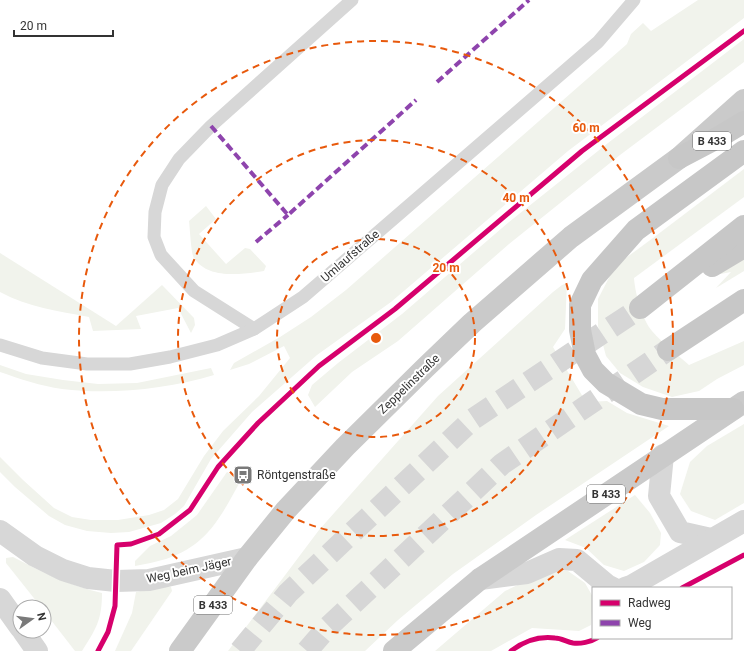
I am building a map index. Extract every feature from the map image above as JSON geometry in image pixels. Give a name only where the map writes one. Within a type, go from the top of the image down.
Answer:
[{"type":"highway","name":"B 433","points":[[679,158],[744,122]]},
{"type":"highway","points":[[738,405],[662,408],[641,404],[606,383],[593,370],[585,355],[580,330],[580,305],[592,280],[636,230],[744,151]]},
{"type":"highway","points":[[744,226],[640,308],[744,247]]},
{"type":"highway","points":[[668,350],[744,300]]},
{"type":"highway","points":[[693,333],[744,314]]},
{"type":"main road","name":"Zeppelinstraße","points":[[180,651],[247,558],[286,510],[345,447],[425,368],[472,323],[571,237],[679,158],[744,100]]},
{"type":"main road","name":"B 433","points":[[394,651],[480,579],[738,405]]},
{"type":"street","points":[[663,455],[659,496],[680,532],[711,539]]},
{"type":"street","points":[[628,587],[744,520]]},
{"type":"street","name":"Weg beim Jäger","points":[[0,531],[35,556],[63,570],[95,578],[116,581],[149,580],[247,558]]},
{"type":"street","points":[[480,579],[527,573],[559,559],[577,560],[611,587]]},
{"type":"street","points":[[0,599],[12,616]]},
{"type":"street","points":[[29,639],[37,651]]},
{"type":"lane","points":[[254,329],[194,291],[161,255],[154,237],[155,212],[162,186],[179,159],[211,126],[352,0]]},
{"type":"lane","name":"Umlaufstraße","points":[[0,345],[42,358],[87,364],[130,364],[170,357],[217,345],[254,329],[303,297],[598,42],[634,0]]},
{"type":"shaded area","points":[[698,0],[744,0],[744,18],[568,151],[391,302],[317,355],[252,412],[211,459],[184,506],[175,514],[161,523],[129,532],[111,533],[87,531],[65,525],[49,516],[0,472],[0,457],[54,508],[72,517],[91,520],[118,520],[149,515],[164,510],[178,499],[204,456],[223,431],[259,396],[290,358],[284,346],[249,364],[230,370],[234,363],[280,337],[311,317],[346,290],[627,44],[631,34],[643,23],[651,31]]},
{"type":"shaded area","points":[[744,39],[744,62],[620,155],[509,244],[398,341],[352,372],[315,407],[308,395],[312,385],[402,314],[509,222],[608,143]]},
{"type":"shaded area","points":[[744,169],[744,197],[634,278],[640,306],[648,326],[689,365],[744,341],[744,365],[717,379],[699,391],[672,397],[643,387],[620,373],[606,356],[598,326],[598,299],[615,266]]},
{"type":"shaded area","points":[[206,206],[216,219],[199,234],[226,264],[245,248],[250,249],[266,266],[264,271],[226,274],[208,270],[200,265],[193,256],[189,221]]},
{"type":"shaded area","points":[[0,253],[116,326],[162,285],[194,318],[195,325],[191,333],[178,308],[136,316],[141,329],[93,331],[89,317],[32,305],[0,292]]},
{"type":"shaded area","points":[[744,258],[744,271],[716,288],[731,272],[710,276]]},
{"type":"shaded area","points":[[567,283],[565,329],[553,347],[586,402],[607,401],[627,413],[669,426],[536,515],[453,574],[398,620],[365,651],[228,651],[319,530],[438,396],[553,292]]},
{"type":"shaded area","points":[[0,365],[26,374],[98,384],[137,383],[211,368],[214,375],[177,384],[139,390],[81,391],[54,388],[23,380],[0,372]]},
{"type":"shaded area","points":[[744,424],[744,503],[715,520],[691,511],[680,494],[690,462],[707,446]]},
{"type":"shaded area","points":[[227,472],[241,480],[227,506],[212,528],[193,546],[180,553],[166,559],[135,566],[135,561],[150,546],[171,536],[197,515]]},
{"type":"shaded area","points":[[635,495],[650,513],[661,533],[660,545],[644,562],[624,571],[604,565],[586,548],[565,540]]},
{"type":"shaded area","points":[[13,557],[67,582],[102,593],[101,610],[97,624],[82,651],[75,651],[52,621],[52,599],[35,599],[6,563],[6,558]]},
{"type":"shaded area","points":[[550,570],[568,571],[585,583],[592,595],[591,625],[579,631],[532,628],[491,651],[435,651],[505,591]]},
{"type":"shaded area","points":[[166,586],[171,587],[172,591],[131,651],[115,651],[132,613],[136,592]]},
{"type":"tunnel","points":[[240,651],[288,593],[473,419],[640,308]]},
{"type":"tunnel","points":[[307,651],[325,630],[502,464],[668,350]]},
{"type":"marked path","points":[[437,82],[529,0]]},
{"type":"marked path","points":[[211,126],[288,215],[416,100]]},
{"type":"marked path","points":[[256,242],[288,215]]},
{"type":"cycle path","points":[[98,651],[108,632],[115,606],[117,545],[131,544],[159,534],[190,510],[218,467],[258,423],[319,366],[395,309],[582,151],[744,31]]},
{"type":"cycle path","points":[[684,587],[744,555]]},
{"type":"cycle path","points":[[511,651],[521,644],[543,638],[557,638],[576,643],[589,642],[595,639]]},
{"type":"place","name":"Röntgenstraße","points":[[243,475]]}]
